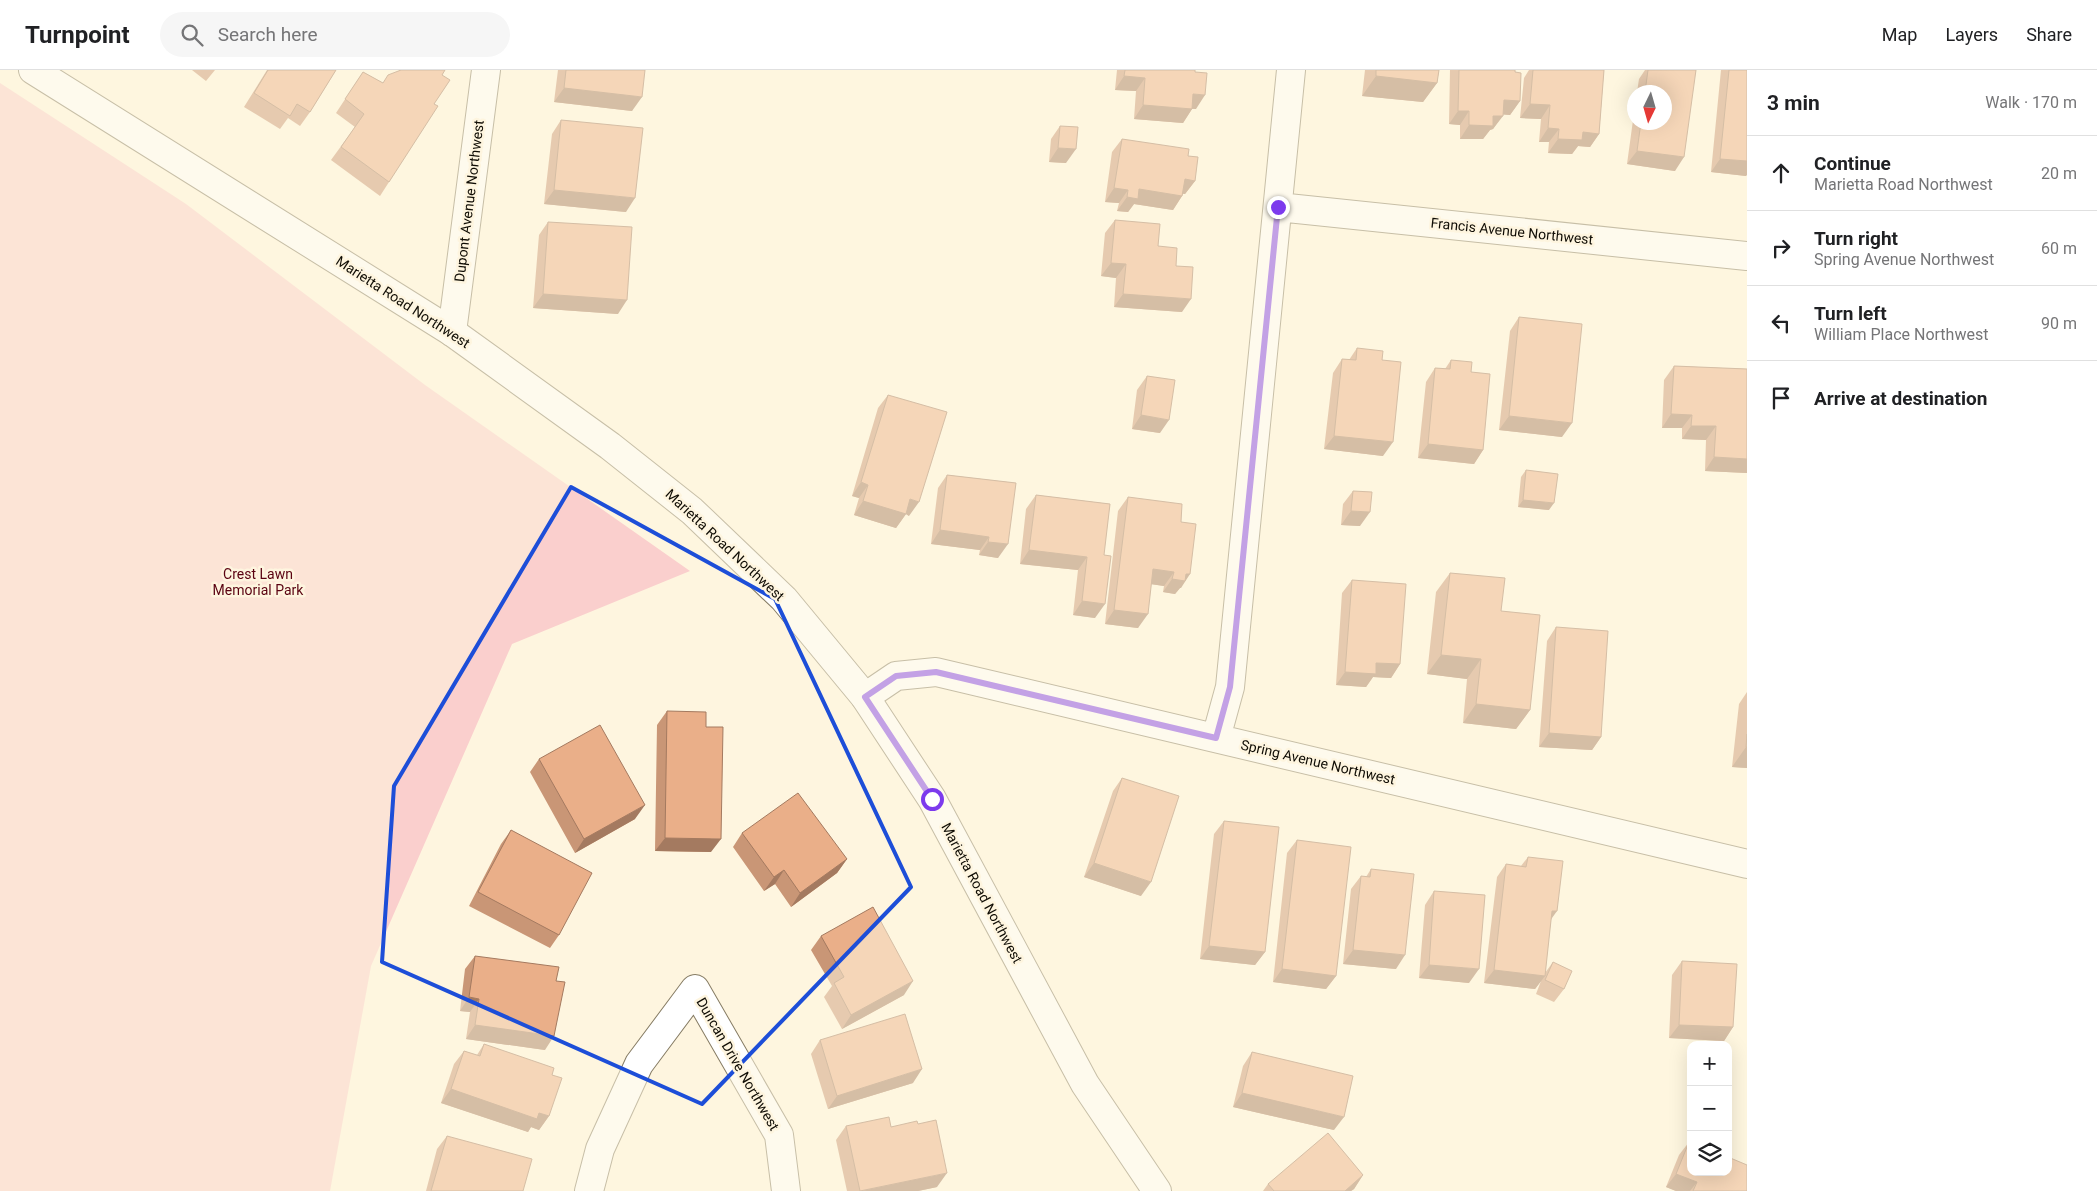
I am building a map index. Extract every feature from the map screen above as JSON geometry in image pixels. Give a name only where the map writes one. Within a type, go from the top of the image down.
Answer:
[{"type":"street","name":"Marietta Road Northwest","points":[[33,70],[452,332],[610,446],[692,511],[784,599],[865,697],[932,799],[1085,1084],[1157,1191]]},
{"type":"street","name":"Dupont Avenue Northwest","points":[[452,332],[486,70]]},
{"type":"street","points":[[1216,738],[1230,687],[1292,70]]},
{"type":"street","name":"Francis Avenue Northwest","points":[[1278,207],[1747,256]]},
{"type":"street","name":"Spring Avenue Northwest","points":[[865,697],[896,676],[936,672],[1747,864]]},
{"type":"street","name":"Duncan Drive Northwest","points":[[589,1191],[600,1149],[639,1064],[695,989],[779,1134],[786,1191]]},
{"type":"highlighted area","points":[[571,487],[775,599],[911,887],[702,1104],[382,962],[394,786]]},
{"type":"green space","name":"Crest Lawn Memorial Park","points":[[0,83],[186,204],[425,385],[690,571],[512,644],[371,966],[330,1191],[0,1191]]},
{"type":"building","points":[[268,70],[336,70],[310,112],[297,104],[290,116],[254,93]]},
{"type":"building","points":[[401,70],[445,70],[442,75],[450,80],[434,104],[438,106],[389,182],[341,147],[364,114],[345,99],[363,72],[383,83],[388,75]]},
{"type":"building","points":[[566,70],[645,70],[642,97],[564,88]]},
{"type":"building","points":[[1125,70],[1195,70],[1195,72],[1207,73],[1205,95],[1193,94],[1192,109],[1143,105],[1145,78],[1124,76]]},
{"type":"building","points":[[1376,70],[1439,70],[1437,83],[1376,76]]},
{"type":"building","points":[[1459,70],[1515,70],[1515,72],[1521,73],[1520,101],[1504,100],[1503,116],[1493,116],[1493,126],[1469,125],[1469,111],[1458,111]]},
{"type":"building","points":[[1533,70],[1604,70],[1599,134],[1583,132],[1582,140],[1558,139],[1559,129],[1548,128],[1550,105],[1530,104]]},
{"type":"building","points":[[1648,70],[1696,70],[1684,157],[1637,151],[1640,130],[1672,130],[1672,85],[1646,85]]},
{"type":"building","points":[[1729,70],[1747,70],[1747,161],[1720,159]]},
{"type":"building","points":[[561,120],[643,128],[635,198],[554,190]]},
{"type":"building","points":[[1060,126],[1078,127],[1076,149],[1058,148]]},
{"type":"building","points":[[1122,139],[1189,149],[1188,156],[1198,157],[1195,181],[1185,179],[1182,196],[1139,189],[1138,199],[1127,197],[1128,190],[1114,188]]},
{"type":"building","points":[[1115,220],[1160,224],[1158,246],[1177,248],[1176,266],[1193,267],[1191,299],[1123,294],[1126,264],[1111,263]]},
{"type":"building","points":[[548,222],[632,227],[627,300],[543,294]]},
{"type":"building","points":[[1519,317],[1582,324],[1572,423],[1509,416]]},
{"type":"building","points":[[1357,348],[1383,351],[1382,360],[1401,362],[1393,442],[1334,436],[1342,359],[1356,360]]},
{"type":"building","points":[[1451,360],[1472,362],[1471,372],[1490,374],[1483,450],[1428,444],[1435,368],[1450,369]]},
{"type":"building","points":[[1674,366],[1747,369],[1747,459],[1714,457],[1716,426],[1691,426],[1692,415],[1671,414]]},
{"type":"building","points":[[1147,376],[1175,380],[1169,420],[1141,415]]},
{"type":"building","points":[[888,395],[947,412],[919,502],[910,499],[906,514],[863,501],[868,485],[861,482]]},
{"type":"building","points":[[1526,470],[1558,474],[1554,503],[1523,500]]},
{"type":"building","points":[[947,475],[1016,483],[1008,544],[988,542],[989,537],[940,530]]},
{"type":"building","points":[[1353,491],[1372,492],[1370,512],[1351,511]]},
{"type":"building","points":[[1036,495],[1110,504],[1104,555],[1111,556],[1105,604],[1082,601],[1087,557],[1029,550]]},
{"type":"building","points":[[1128,497],[1182,504],[1181,522],[1196,524],[1190,574],[1186,574],[1185,581],[1172,579],[1174,572],[1153,569],[1148,614],[1114,610]]},
{"type":"building","points":[[1450,573],[1505,578],[1501,611],[1540,615],[1530,710],[1476,704],[1481,659],[1441,655]]},
{"type":"building","points":[[1352,580],[1406,584],[1400,664],[1376,663],[1376,674],[1345,672]]},
{"type":"building","points":[[1556,627],[1608,631],[1601,737],[1549,733]]},
{"type":"building","points":[[667,711],[706,712],[706,727],[723,727],[721,839],[665,838]]},
{"type":"building","points":[[600,725],[645,805],[584,839],[539,759]]},
{"type":"building","points":[[1122,778],[1179,796],[1151,882],[1094,863]]},
{"type":"building","points":[[798,793],[847,859],[800,893],[784,870],[774,877],[742,833]]},
{"type":"building","points":[[1224,821],[1279,827],[1265,952],[1209,946]]},
{"type":"building","points":[[511,830],[592,873],[559,935],[478,892]]},
{"type":"building","points":[[1297,840],[1351,847],[1336,976],[1282,969]]},
{"type":"building","points":[[1528,857],[1563,861],[1557,911],[1552,911],[1545,976],[1494,970],[1506,864],[1526,867]]},
{"type":"building","points":[[1371,869],[1414,874],[1405,955],[1353,950],[1361,876],[1370,877]]},
{"type":"building","points":[[1434,891],[1485,895],[1479,969],[1429,965]]},
{"type":"building","points":[[873,907],[913,981],[851,1015],[834,983],[844,977],[821,936]]},
{"type":"building","points":[[475,956],[559,967],[556,981],[565,982],[554,1036],[475,1025],[479,999],[469,997]]},
{"type":"building","points":[[1682,961],[1737,964],[1733,1027],[1679,1025]]},
{"type":"building","points":[[1553,962],[1572,971],[1564,989],[1545,980]]},
{"type":"building","points":[[905,1014],[922,1069],[837,1096],[820,1040]]},
{"type":"building","points":[[484,1044],[554,1068],[552,1075],[562,1078],[549,1116],[539,1113],[537,1119],[451,1089],[464,1051],[480,1056]]},
{"type":"building","points":[[1252,1052],[1353,1076],[1344,1117],[1242,1093]]},
{"type":"building","points":[[889,1117],[891,1127],[917,1121],[918,1124],[936,1120],[947,1173],[860,1191],[846,1126]]},
{"type":"building","points":[[1328,1133],[1363,1175],[1345,1191],[1274,1191],[1268,1184]]},
{"type":"building","points":[[447,1136],[532,1159],[523,1191],[431,1191]]},
{"type":"building","points":[[1687,1147],[1687,1176],[1732,1176],[1732,1159],[1747,1165],[1747,1191],[1693,1191],[1697,1182],[1676,1174]]},
{"type":"route","points":[[932,799],[865,697],[896,676],[936,672],[1216,738],[1230,687],[1278,207]]}]
